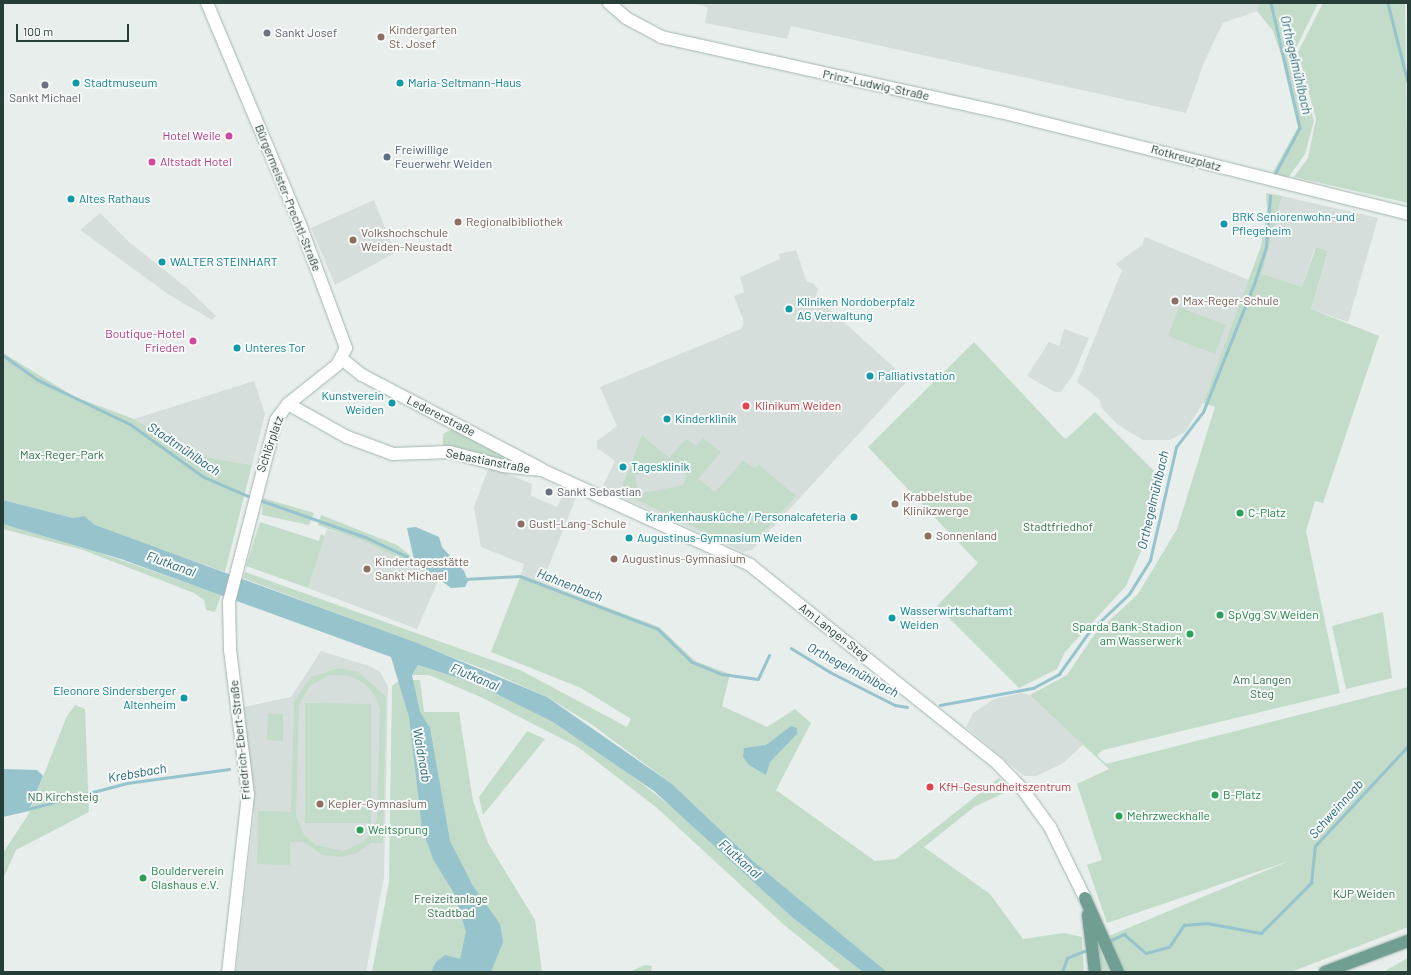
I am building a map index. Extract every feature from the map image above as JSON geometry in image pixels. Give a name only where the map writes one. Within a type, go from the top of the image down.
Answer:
[{"type":"main road","points":[[1085,898],[1093,924],[1118,972]]},
{"type":"main road","points":[[1093,924],[1095,972]]},
{"type":"main road","points":[[1325,972],[1408,941]]},
{"type":"street","name":"Bürgermeister-Prechtl-Straße","points":[[207,3],[343,333],[346,348],[342,359]]},
{"type":"street","name":"Prinz-Ludwig-Straße","points":[[609,3],[646,30],[668,39],[1107,138]]},
{"type":"street","name":"Rotkreuzplatz","points":[[1107,138],[1287,186],[1408,214]]},
{"type":"street","name":"Schlörplatz","points":[[253,502],[274,426],[288,404],[315,385],[342,359]]},
{"type":"street","name":"Ledererstraße","points":[[342,359],[362,375],[542,470]]},
{"type":"street","name":"Sebastianstraße","points":[[288,404],[347,437],[393,454],[450,452],[503,466],[542,470],[702,540],[750,565]]},
{"type":"street","name":"Friedrich-Ebert-Straße","points":[[228,972],[248,795],[230,650],[229,602],[253,502]]},
{"type":"street","name":"Am Langen Steg","points":[[750,565],[998,764],[1023,790],[1050,827],[1085,898]]},
{"type":"shaded area","points":[[692,3],[1260,3],[1257,11],[1223,23],[1205,60],[1186,113],[791,26],[787,39],[705,23],[708,7]]},
{"type":"shaded area","points":[[1282,196],[1378,218],[1348,322],[1311,309],[1328,252],[1315,247],[1302,287],[1262,274]]},
{"type":"shaded area","name":"Volkshochschule Weiden-Neustadt","points":[[374,200],[395,253],[335,285],[311,228]]},
{"type":"shaded area","points":[[100,213],[129,242],[187,288],[216,316],[212,320],[168,294],[80,230]]},
{"type":"shaded area","points":[[1145,237],[1249,280],[1203,403],[1185,432],[1170,440],[1143,440],[1133,434],[1117,424],[1102,408],[1099,399],[1077,382],[1122,270],[1116,264],[1142,245]]},
{"type":"shaded area","name":"Klinikum Weiden","points":[[796,250],[807,282],[813,283],[818,289],[816,297],[908,380],[752,550],[743,552],[602,488],[615,461],[597,448],[597,441],[617,426],[600,387],[741,329],[744,322],[734,296],[744,292],[740,277],[780,259],[779,254]]},
{"type":"shaded area","points":[[1064,329],[1089,338],[1074,373],[1061,392],[1055,392],[1027,376],[1049,342],[1059,346]]},
{"type":"shaded area","points":[[254,381],[265,414],[252,465],[199,456],[134,419]]},
{"type":"shaded area","name":"Gustl-Lang-Schule","points":[[489,467],[532,484],[531,496],[557,507],[566,489],[577,495],[546,573],[575,594],[521,575],[524,564],[481,547],[474,507]]},
{"type":"shaded area","name":"Kindertagesstätte Sankt Michael","points":[[327,529],[369,543],[439,579],[417,629],[308,588]]},
{"type":"shaded area","name":"Kepler-Gymnasium","points":[[321,651],[372,667],[380,672],[388,686],[384,877],[366,972],[236,972],[254,815],[244,707],[291,697]]},
{"type":"shaded area","points":[[1021,693],[1030,695],[1085,743],[1062,764],[1036,776],[1024,776],[966,727],[973,713],[994,699]]},
{"type":"green space","points":[[1260,3],[1318,3],[1294,52],[1314,121],[1305,154],[1288,178],[1273,172],[1298,127],[1281,55],[1273,31],[1257,11]]},
{"type":"green space","points":[[1323,3],[1405,3],[1408,203],[1294,177],[1308,158],[1316,119],[1298,52]]},
{"type":"green space","name":"SpVgg SV Weiden","points":[[1266,193],[1282,196],[1262,274],[1302,287],[1316,247],[1328,251],[1311,309],[1379,336],[1323,503],[1315,501],[1306,531],[1340,693],[1103,750],[1097,755],[1106,764],[1408,687],[1408,927],[1291,972],[1124,972],[1109,936],[1289,861],[1107,923],[1087,865],[1102,860],[1077,784],[1109,769],[1030,695],[1067,675],[1094,635],[1138,594],[1177,529],[1215,407],[1203,403],[1261,246],[1267,209]]},
{"type":"green space","points":[[1179,307],[1226,325],[1215,354],[1168,336]]},
{"type":"green space","name":"Stadtfriedhof","points":[[974,342],[1063,437],[1066,439],[1095,412],[1163,480],[1147,537],[1126,586],[1065,652],[1057,669],[1019,688],[937,606],[978,563],[868,447]]},
{"type":"green space","name":"Max-Reger-Park","points":[[3,353],[75,397],[134,419],[199,456],[252,465],[225,572],[73,518],[3,500]]},
{"type":"green space","points":[[452,429],[515,459],[512,466],[443,445],[443,434]]},
{"type":"green space","points":[[642,435],[669,458],[686,439],[696,446],[703,438],[721,452],[698,479],[715,492],[743,461],[755,468],[759,465],[796,496],[753,544],[728,543],[620,492]],"holes":[[[674,467],[687,475],[683,485],[639,494],[635,475]]]},
{"type":"green space","points":[[263,498],[314,513],[309,525],[262,515]]},
{"type":"green space","points":[[321,515],[397,545],[440,579],[368,543],[318,525]]},
{"type":"green space","points":[[260,522],[319,541],[321,534],[325,536],[308,588],[246,566]]},
{"type":"green space","points":[[3,524],[75,544],[221,595],[215,612],[206,610],[204,600],[194,593],[83,550],[3,529]]},
{"type":"green space","points":[[245,572],[520,670],[627,727],[631,719],[581,688],[491,652],[521,575],[659,627],[695,661],[730,674],[722,706],[767,727],[795,709],[811,723],[776,790],[875,861],[896,859],[999,778],[1010,790],[974,807],[924,847],[990,894],[1023,939],[1064,933],[1082,937],[1084,972],[887,972],[753,861],[672,784],[591,724],[547,697],[489,671],[243,578]]},
{"type":"green space","points":[[1383,612],[1392,678],[1346,689],[1332,626]]},
{"type":"green space","points":[[418,665],[474,683],[553,722],[621,767],[678,812],[793,918],[863,972],[842,972],[783,924],[657,808],[578,747],[483,698],[429,675],[412,675]]},
{"type":"green space","points":[[339,668],[359,672],[386,697],[383,843],[371,843],[355,854],[339,857],[323,855],[303,842],[290,842],[290,865],[257,864],[258,811],[291,812],[294,701],[311,677]],"holes":[[[329,675],[349,676],[364,683],[374,694],[380,709],[377,819],[366,840],[344,851],[316,845],[304,835],[296,816],[299,704],[310,686]]]},
{"type":"green space","name":"Freizeitanlage Stadtbad","points":[[400,680],[420,680],[424,712],[459,712],[473,801],[488,843],[535,920],[542,972],[372,972],[389,882],[392,686]]},
{"type":"green space","points":[[305,703],[371,704],[371,823],[305,823]]},
{"type":"green space","name":"ND Kirchsteig","points":[[75,705],[85,709],[89,812],[16,850],[3,879],[3,853],[28,815],[66,718]]},
{"type":"green space","points":[[268,714],[283,714],[283,741],[267,740]]},
{"type":"green space","points":[[527,731],[545,739],[483,815],[479,797]]},
{"type":"green space","name":"Weitsprung","points":[[360,825],[364,827],[366,831],[364,835],[360,837],[356,835],[354,831],[356,827]]},
{"type":"green space","points":[[1097,942],[1105,962],[1110,972],[1098,972]]},
{"type":"green space","points":[[1408,958],[1408,972],[1383,972],[1385,971]]},
{"type":"green space","points":[[645,965],[652,966],[651,972],[629,972]]},
{"type":"water","points":[[3,500],[73,518],[84,516],[95,525],[417,643],[547,697],[672,784],[753,861],[887,972],[863,972],[793,918],[654,791],[553,722],[474,683],[418,665],[412,675],[420,712],[430,728],[450,841],[473,886],[500,924],[503,942],[491,972],[431,972],[436,962],[445,955],[460,959],[466,932],[455,895],[433,859],[422,828],[409,717],[391,657],[121,559],[3,524]]},
{"type":"water","points":[[416,527],[439,537],[442,547],[464,571],[468,581],[465,587],[451,588],[414,560],[407,528]]},
{"type":"water","points":[[791,726],[797,728],[797,734],[770,762],[766,775],[749,765],[743,757],[744,748],[766,745]]},
{"type":"water","points":[[3,769],[37,770],[43,776],[29,811],[3,817]]},
{"type":"waterway","name":"Orthegelmühlbach","points":[[1271,3],[1300,128],[1276,173]]},
{"type":"waterway","name":"Schweinnaab","points":[[1388,3],[1408,82]]},
{"type":"waterway","name":"Orthegelmühlbach","points":[[940,705],[1033,688],[1059,674],[1089,632],[1129,594],[1150,560],[1176,447],[1203,412],[1254,284],[1266,247],[1270,196]]},
{"type":"waterway","name":"Stadtmühlbach","points":[[3,355],[38,380],[130,424],[204,477],[253,498]]},
{"type":"waterway","name":"Stadtmühlbach","points":[[260,500],[365,537],[417,561]]},
{"type":"waterway","name":"Hahnenbach","points":[[465,579],[520,576],[658,629],[692,662],[722,674],[758,679],[769,655]]},
{"type":"waterway","name":"Orthegelmühlbach","points":[[791,648],[830,672],[895,705],[907,707]]},
{"type":"waterway","name":"Schweinnaab","points":[[1109,941],[1124,934],[1146,953],[1169,947],[1184,925],[1207,923],[1261,933],[1311,883],[1315,846],[1408,746]]},
{"type":"waterway","name":"Krebsbach","points":[[28,809],[127,783],[229,769]]},
{"type":"waterway","name":"Schweinnaab","points":[[1062,972],[1067,958],[1089,949]]},
{"type":"place","name":"Sankt Josef","points":[[267,33]]},
{"type":"place","name":"Kindergarten St. Josef","points":[[381,37]]},
{"type":"place","name":"Stadtmuseum","points":[[76,83]]},
{"type":"place","name":"Maria-Seltmann-Haus","points":[[400,83]]},
{"type":"place","name":"Sankt Michael","points":[[45,85]]},
{"type":"place","name":"Hotel Weile","points":[[229,136]]},
{"type":"place","name":"Freiwillige Feuerwehr Weiden","points":[[387,157]]},
{"type":"place","name":"Altstadt Hotel","points":[[152,162]]},
{"type":"place","name":"Altes Rathaus","points":[[71,199]]},
{"type":"place","name":"Regionalbibliothek","points":[[458,222]]},
{"type":"place","name":"BRK Seniorenwohn-und Pflegeheim","points":[[1224,224]]},
{"type":"place","name":"Volkshochschule Weiden-Neustadt","points":[[353,240]]},
{"type":"place","name":"WALTER STEINHART","points":[[162,262]]},
{"type":"place","name":"Max-Reger-Schule","points":[[1175,301]]},
{"type":"place","name":"Kliniken Nordoberpfalz AG Verwaltung","points":[[789,309]]},
{"type":"place","name":"Boutique-Hotel Frieden","points":[[193,341]]},
{"type":"place","name":"Unteres Tor","points":[[237,348]]},
{"type":"place","name":"Palliativstation","points":[[870,376]]},
{"type":"place","name":"Kunstverein Weiden","points":[[392,403]]},
{"type":"place","name":"Klinikum Weiden","points":[[746,406]]},
{"type":"place","name":"Kinderklinik","points":[[667,419]]},
{"type":"place","name":"Tagesklinik","points":[[623,467]]},
{"type":"place","name":"Sankt Sebastian","points":[[549,492]]},
{"type":"place","name":"Krabbelstube Klinikzwerge","points":[[895,504]]},
{"type":"place","name":"C-Platz","points":[[1240,513]]},
{"type":"place","name":"Krankenhausküche / Personalcafeteria","points":[[854,517]]},
{"type":"place","name":"Gustl-Lang-Schule","points":[[521,524]]},
{"type":"place","name":"Sonnenland","points":[[928,536]]},
{"type":"place","name":"Augustinus-Gymnasium Weiden","points":[[629,538]]},
{"type":"place","name":"Augustinus-Gymnasium","points":[[614,559]]},
{"type":"place","name":"Kindertagesstätte Sankt Michael","points":[[367,569]]},
{"type":"place","name":"SpVgg SV Weiden","points":[[1220,615]]},
{"type":"place","name":"Wasserwirtschaftamt Weiden","points":[[892,618]]},
{"type":"place","name":"Sparda Bank-Stadion am Wasserwerk","points":[[1190,634]]},
{"type":"place","name":"Eleonore Sindersberger Altenheim","points":[[184,698]]},
{"type":"place","name":"KfH-Gesundheitszentrum","points":[[930,787]]},
{"type":"place","name":"B-Platz","points":[[1215,795]]},
{"type":"place","name":"Kepler-Gymnasium","points":[[320,804]]},
{"type":"place","name":"Mehrzweckhalle","points":[[1119,816]]},
{"type":"place","name":"Weitsprung","points":[[360,830]]},
{"type":"place","name":"Boulderverein Glashaus e.V.","points":[[143,878]]},
{"type":"water label","name":"Flutkanal","points":[[171,564]]},
{"type":"water label","name":"Flutkanal","points":[[475,677]]},
{"type":"water label","name":"Waldnaab","points":[[422,755]]},
{"type":"water label","name":"Flutkanal","points":[[740,859]]},
{"type":"park label","name":"KJP Weiden","points":[[1364,894]]}]
